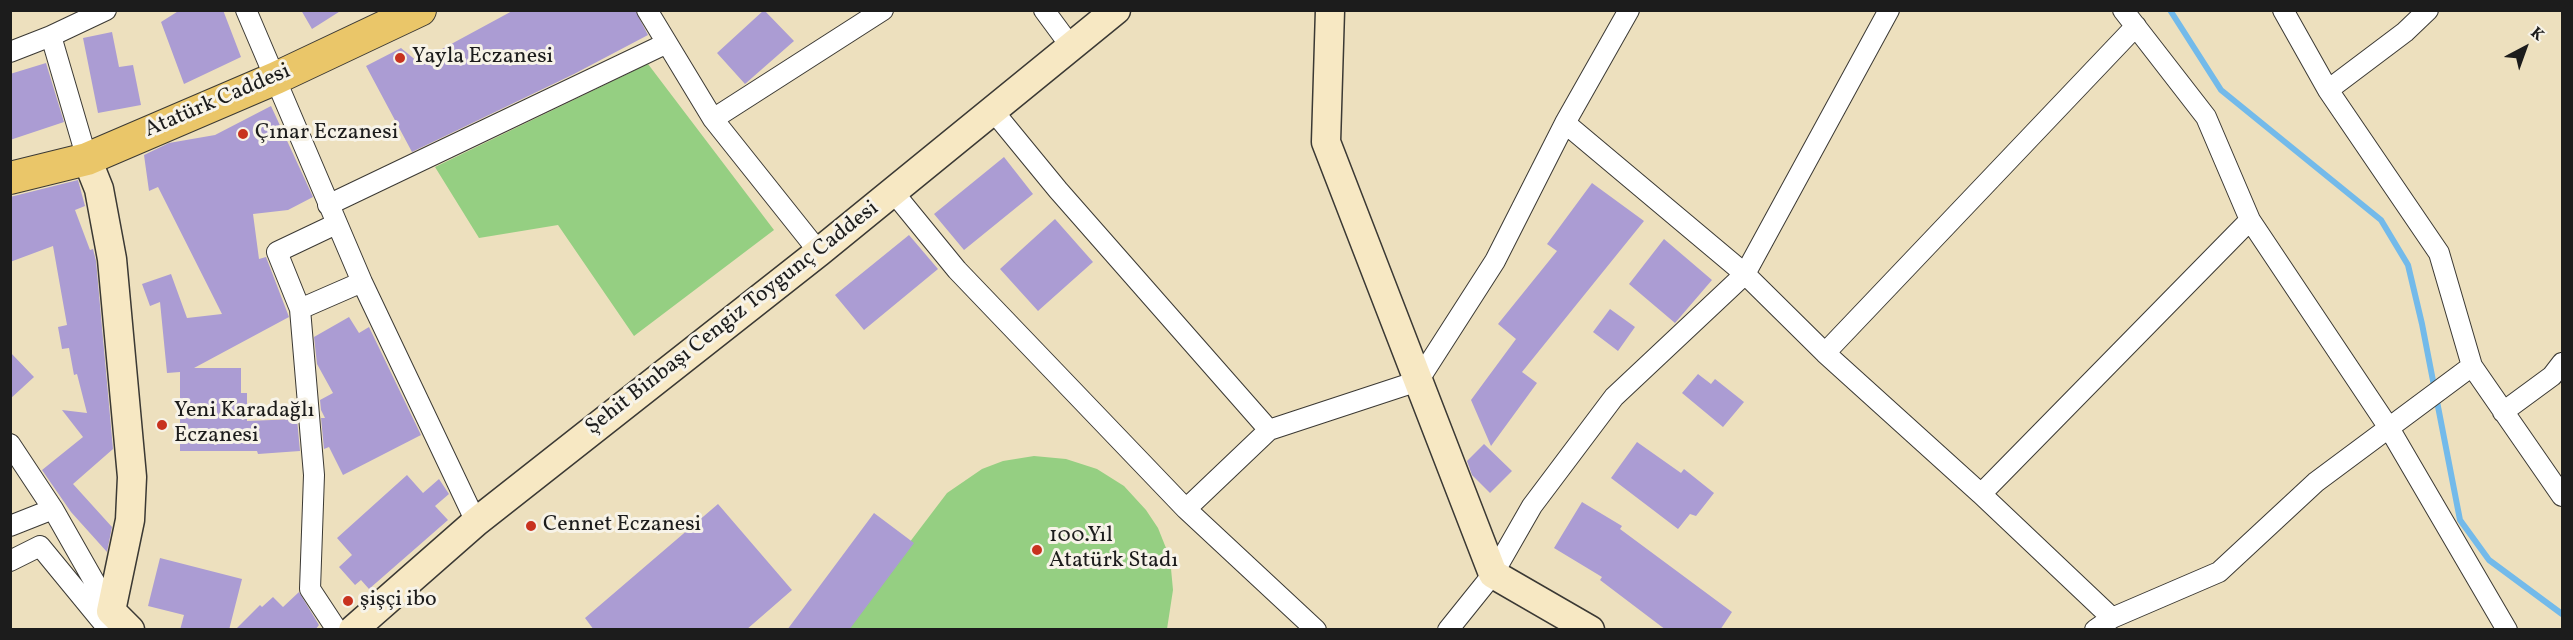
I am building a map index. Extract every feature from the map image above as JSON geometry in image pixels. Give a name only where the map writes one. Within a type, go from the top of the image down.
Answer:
[{"type":"main road","name":"Atatürk Caddesi","points":[[10,178],[87,159],[276,78],[420,10]]},
{"type":"main road","name":"Şehit Binbaşı Cengiz Toygunç Caddesi","points":[[353,630],[476,522],[894,193],[1116,10]]},
{"type":"main road","points":[[1330,10],[1326,142],[1493,574],[1590,630]]},
{"type":"main road","points":[[87,159],[99,189],[112,258],[118,301],[132,477],[130,520],[117,623]]},
{"type":"street","points":[[10,52],[106,10]]},
{"type":"street","points":[[246,10],[362,282],[476,522]]},
{"type":"street","points":[[647,10],[665,44],[712,119],[819,252]]},
{"type":"street","points":[[712,119],[883,10]]},
{"type":"street","points":[[1044,10],[1072,48]]},
{"type":"street","points":[[1186,509],[1269,430],[1418,381],[1495,261],[1565,123],[1629,10]]},
{"type":"street","points":[[1448,630],[1493,574],[1532,506],[1614,397],[1745,274],[1889,10]]},
{"type":"street","points":[[2123,10],[2206,117],[2250,220],[2390,428],[2507,630]]},
{"type":"street","points":[[2283,10],[2328,90],[2439,253],[2472,366],[2562,496]]},
{"type":"street","points":[[2328,90],[2405,32],[2428,10]]},
{"type":"street","points":[[1825,353],[2136,26]]},
{"type":"street","points":[[51,36],[87,159]]},
{"type":"street","points":[[328,205],[665,44]]},
{"type":"street","points":[[994,112],[1058,190],[1269,430]]},
{"type":"street","points":[[1565,123],[1745,274],[1825,353],[1981,494],[2112,618]]},
{"type":"street","points":[[894,193],[957,270],[1186,509],[1316,630]]},
{"type":"street","points":[[1981,494],[2250,220]]},
{"type":"street","points":[[336,224],[277,252],[300,309],[314,475],[310,589],[337,630]]},
{"type":"street","points":[[300,309],[362,282]]},
{"type":"street","points":[[2503,412],[2552,376],[2562,363]]},
{"type":"street","points":[[2095,630],[2112,618],[2219,572],[2316,482],[2472,366]]},
{"type":"street","points":[[10,444],[52,509],[117,623]]},
{"type":"street","points":[[10,526],[52,509]]},
{"type":"street","points":[[10,561],[40,546],[117,623]]},
{"type":"green space","points":[[648,64],[774,230],[634,336],[558,225],[479,238],[435,167]]},
{"type":"green space","name":"100.Yıl Atatürk Stadı","points":[[1034,456],[1066,459],[1097,469],[1124,486],[1146,510],[1158,528],[1170,558],[1173,590],[1167,629],[843,630],[947,493],[982,469],[1003,461]]},
{"type":"building","points":[[180,10],[223,10],[241,57],[184,84],[161,22]]},
{"type":"building","points":[[301,10],[342,10],[312,29]]},
{"type":"building","points":[[514,10],[635,10],[648,35],[574,74],[412,152],[366,66],[401,48],[418,62]]},
{"type":"building","points":[[764,10],[794,41],[745,84],[717,53]]},
{"type":"building","points":[[112,32],[119,67],[133,65],[141,105],[98,113],[83,38]]},
{"type":"building","points":[[46,63],[64,122],[10,140],[10,74]]},
{"type":"building","points":[[271,106],[313,197],[288,210],[253,214],[259,259],[266,257],[289,317],[194,368],[241,368],[241,393],[247,393],[247,421],[297,419],[300,451],[258,454],[257,451],[180,451],[180,372],[167,373],[160,302],[150,306],[142,284],[171,274],[187,318],[222,314],[158,187],[149,191],[144,155],[169,143],[215,135]]},
{"type":"building","points":[[1004,157],[1033,194],[964,250],[934,214]]},
{"type":"building","points":[[78,180],[85,206],[75,210],[96,261],[113,449],[73,484],[112,527],[107,552],[71,512],[42,470],[83,437],[62,410],[87,413],[77,374],[74,375],[69,348],[62,349],[58,327],[67,325],[53,246],[10,262],[10,197]]},
{"type":"building","points":[[1592,183],[1644,221],[1522,372],[1537,383],[1491,446],[1471,400],[1516,339],[1498,324],[1557,251],[1547,244]]},
{"type":"building","points":[[1055,219],[1093,262],[1038,311],[1000,269]]},
{"type":"building","points":[[909,235],[938,269],[864,330],[835,295]]},
{"type":"building","points":[[1664,239],[1712,280],[1675,323],[1629,284]]},
{"type":"building","points":[[1610,309],[1635,327],[1618,351],[1593,332]]},
{"type":"building","points":[[349,317],[359,333],[369,327],[421,435],[343,475],[329,447],[324,449],[321,418],[325,418],[320,400],[333,393],[317,364],[314,337]]},
{"type":"building","points":[[10,352],[34,377],[10,399]]},
{"type":"building","points":[[1698,374],[1711,384],[1715,379],[1744,402],[1723,427],[1682,393]]},
{"type":"building","points":[[1637,442],[1681,473],[1684,469],[1714,493],[1696,516],[1690,514],[1678,529],[1611,478]]},
{"type":"building","points":[[1484,444],[1512,471],[1490,493],[1472,475],[1467,461]]},
{"type":"building","points":[[407,475],[423,493],[439,479],[449,494],[435,506],[448,520],[369,589],[361,580],[355,585],[339,567],[352,555],[337,538]]},
{"type":"building","points":[[1582,502],[1622,526],[1620,529],[1732,612],[1720,630],[1666,630],[1600,580],[1602,577],[1554,548]]},
{"type":"building","points":[[718,504],[792,590],[746,630],[594,630],[585,618]]},
{"type":"building","points":[[874,513],[914,543],[849,630],[787,630]]},
{"type":"building","points":[[160,558],[242,579],[229,630],[180,630],[184,615],[148,606]]},
{"type":"building","points":[[299,592],[319,625],[315,630],[235,630],[260,605],[262,607],[273,597],[283,607]]},
{"type":"waterway","points":[[2170,10],[2221,90],[2381,220],[2408,265],[2422,324],[2460,520],[2489,560],[2562,614]]},
{"type":"place","name":"Yayla Eczanesi","points":[[400,58]]},
{"type":"place","name":"Çınar Eczanesi","points":[[243,134]]},
{"type":"place","name":"Yeni Karadağlı Eczanesi","points":[[162,425]]},
{"type":"place","name":"Cennet Eczanesi","points":[[531,526]]},
{"type":"place","name":"100.Yıl Atatürk Stadı","points":[[1037,550]]},
{"type":"place","name":"şişçi ibo","points":[[348,601]]}]
